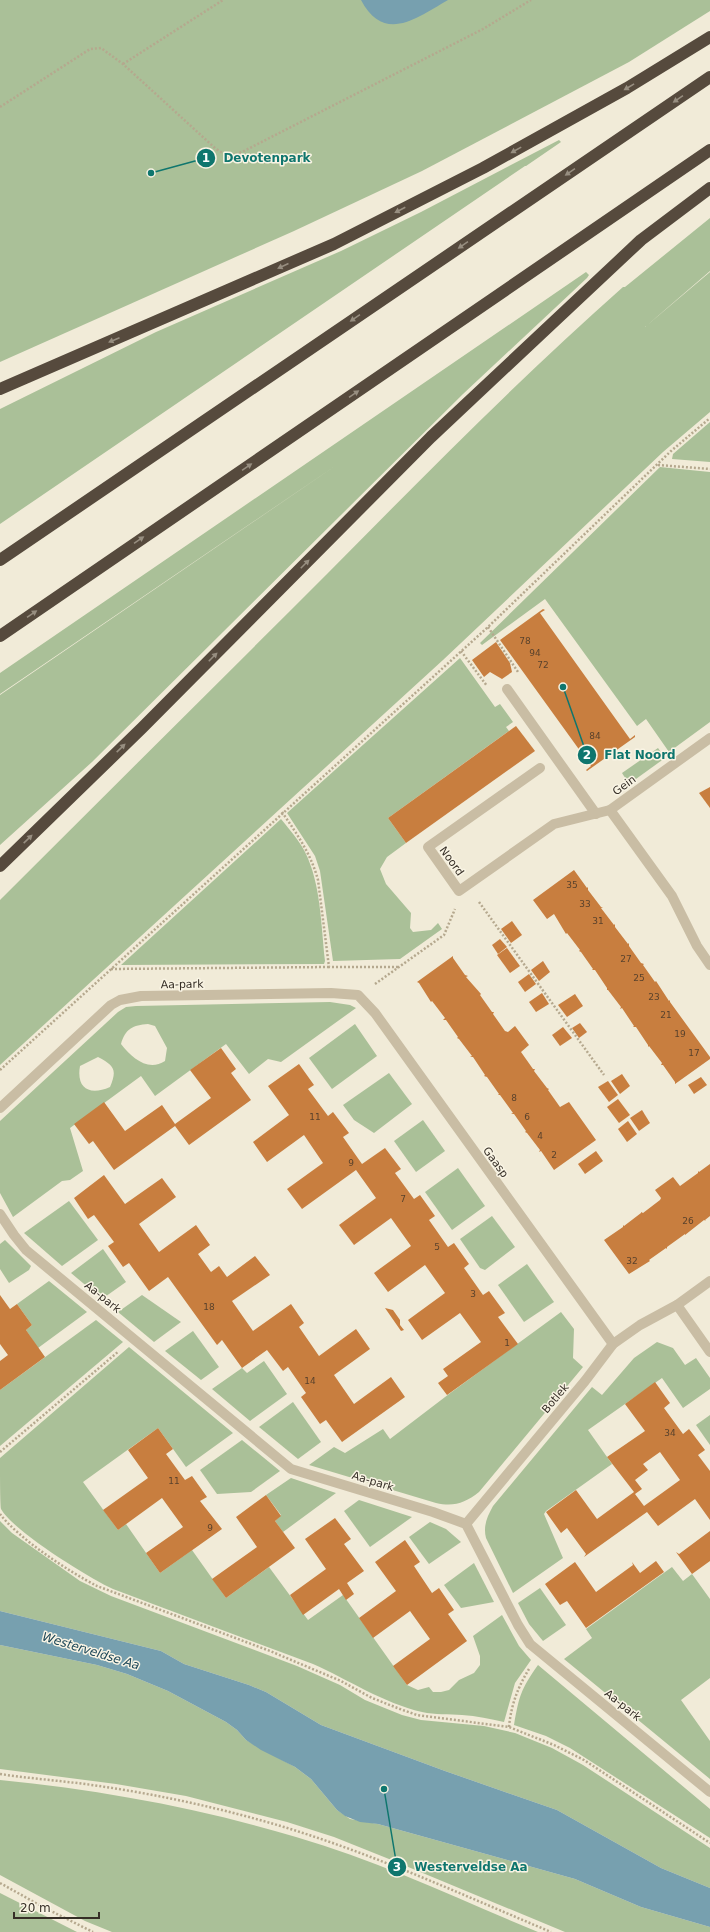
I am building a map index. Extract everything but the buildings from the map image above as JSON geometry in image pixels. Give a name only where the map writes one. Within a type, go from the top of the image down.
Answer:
[{"type":"highway","points":[[0,389],[334,244],[483,168],[627,88],[710,37]]},
{"type":"highway","points":[[0,560],[710,77]]},
{"type":"highway","points":[[0,636],[710,150]]},
{"type":"highway","points":[[0,866],[142,728],[431,437],[641,240],[710,188]]},
{"type":"street","points":[[504,686],[596,814]]},
{"type":"street","name":"Gein","points":[[610,810],[710,738]]},
{"type":"street","name":"Noord","points":[[540,768],[428,847],[463,888],[554,824],[610,810]]},
{"type":"street","points":[[610,810],[672,896],[697,946],[710,965]]},
{"type":"street","name":"Aa-park","points":[[0,1108],[100,1014],[120,1000],[157,996],[331,993],[358,996]]},
{"type":"street","name":"Gaasp","points":[[358,996],[375,1013],[613,1344]]},
{"type":"street","name":"Aa-park","points":[[0,1214],[14,1236],[26,1250],[291,1469],[432,1512],[466,1524],[524,1635],[538,1652],[710,1792]]},
{"type":"street","name":"Botlek","points":[[466,1524],[585,1381],[613,1344],[640,1325],[677,1305],[710,1281]]},
{"type":"street","points":[[677,1305],[710,1352]]},
{"type":"path","points":[[123,64],[223,0]]},
{"type":"path","points":[[0,107],[90,49],[101,48],[123,64],[216,149],[224,154],[232,155],[242,152],[453,45],[531,0]]},
{"type":"path","points":[[0,1070],[282,812],[488,627],[657,464],[710,418]]},
{"type":"path","points":[[657,464],[710,469]]},
{"type":"path","points":[[461,651],[490,690],[504,686],[519,671],[488,627]]},
{"type":"path","points":[[282,812],[304,844],[315,868],[318,880],[329,967]]},
{"type":"path","points":[[358,996],[444,935],[463,888]]},
{"type":"path","points":[[463,888],[604,1075]]},
{"type":"path","points":[[111,969],[399,967]]},
{"type":"path","points":[[0,1452],[134,1338]]},
{"type":"path","points":[[0,1514],[14,1530],[56,1560],[82,1578],[111,1593],[270,1651],[341,1681],[372,1698],[400,1709],[418,1714],[509,1726],[554,1745],[584,1760],[710,1843]]},
{"type":"path","points":[[509,1726],[513,1702],[520,1684],[538,1652]]},
{"type":"path","points":[[0,1774],[98,1786],[154,1795],[200,1805],[284,1827],[392,1865],[551,1932]]},
{"type":"path","points":[[0,1883],[42,1907],[93,1932]]},
{"type":"green space","points":[[0,0],[710,0],[710,11],[629,62],[422,171],[294,231],[0,362]]},
{"type":"green space","points":[[559,140],[561,142],[0,524],[0,409],[156,332],[341,251],[421,212]]},
{"type":"green space","points":[[710,218],[710,271],[645,327],[710,272],[710,412],[663,452],[443,660],[0,1065],[0,900],[436,464],[547,356],[623,287],[625,287]]},
{"type":"green space","points":[[586,272],[589,275],[587,278],[463,394],[92,762],[0,845],[0,695],[341,462],[0,694],[0,673]]},
{"type":"green space","points":[[710,422],[710,462],[672,459],[673,454]]},
{"type":"green space","points":[[660,467],[710,472],[710,722],[669,752],[646,719],[637,726],[545,599],[482,645],[480,643]]},
{"type":"green space","points":[[460,658],[495,707],[500,704],[513,722],[506,727],[509,731],[388,818],[406,843],[387,857],[380,869],[386,884],[411,913],[410,928],[413,932],[431,930],[438,923],[442,929],[400,959],[333,961],[320,871],[315,856],[287,813]]},
{"type":"green space","points":[[658,748],[665,758],[629,784],[622,773]]},
{"type":"green space","points":[[281,819],[303,848],[314,877],[321,919],[324,964],[121,965]]},
{"type":"green space","points":[[330,1002],[350,1005],[356,1008],[281,1062],[268,1059],[249,1074],[226,1044],[155,1096],[141,1076],[70,1128],[83,1171],[70,1180],[62,1181],[13,1217],[0,1193],[0,1121],[118,1012],[126,1007]],"holes":[[[148,1024],[155,1026],[167,1048],[165,1061],[159,1064],[152,1065],[141,1062],[130,1054],[121,1044],[127,1031],[138,1025]],[[98,1057],[108,1063],[114,1072],[110,1087],[96,1091],[82,1085],[79,1074],[80,1066]]]},
{"type":"green space","points":[[355,1024],[377,1056],[332,1089],[309,1058]]},
{"type":"green space","points":[[389,1073],[412,1104],[374,1133],[354,1120],[343,1105]]},
{"type":"green space","points":[[423,1120],[445,1151],[416,1172],[394,1141]]},
{"type":"green space","points":[[458,1168],[485,1206],[452,1230],[425,1192]]},
{"type":"green space","points":[[69,1201],[98,1240],[62,1266],[24,1233]]},
{"type":"green space","points":[[492,1216],[515,1247],[485,1270],[480,1268],[460,1239]]},
{"type":"green space","points":[[5,1240],[31,1266],[29,1270],[9,1283],[0,1269],[0,1244]]},
{"type":"green space","points":[[103,1249],[126,1282],[102,1299],[71,1273]]},
{"type":"green space","points":[[527,1264],[554,1302],[524,1322],[498,1285]]},
{"type":"green space","points":[[49,1281],[87,1312],[38,1348],[26,1330],[32,1325],[17,1304]]},
{"type":"green space","points":[[142,1295],[181,1322],[154,1342],[118,1312]]},
{"type":"green space","points":[[561,1312],[574,1329],[573,1358],[583,1367],[479,1492],[469,1499],[448,1505],[436,1503],[309,1465],[334,1447],[345,1453],[383,1429],[390,1439]]},
{"type":"green space","points":[[96,1320],[123,1342],[0,1446],[0,1390]]},
{"type":"green space","points":[[193,1331],[219,1367],[201,1380],[165,1351]]},
{"type":"green space","points":[[657,1342],[673,1348],[685,1365],[696,1358],[710,1378],[710,1389],[683,1408],[662,1378],[588,1430],[612,1464],[546,1511],[544,1514],[563,1558],[513,1593],[486,1538],[486,1522],[493,1506],[592,1387],[602,1395],[634,1358]]},
{"type":"green space","points":[[129,1347],[233,1433],[186,1467],[158,1428],[83,1482],[118,1530],[126,1524],[160,1573],[192,1550],[226,1598],[269,1567],[308,1620],[343,1595],[407,1685],[418,1690],[429,1687],[433,1692],[449,1690],[459,1680],[474,1673],[480,1665],[480,1656],[473,1636],[502,1615],[519,1646],[531,1660],[515,1683],[504,1722],[473,1716],[427,1713],[408,1708],[380,1697],[313,1664],[113,1589],[52,1553],[8,1518],[1,1509],[0,1458]]},
{"type":"green space","points":[[264,1361],[287,1394],[250,1421],[212,1389],[242,1368],[247,1373]]},
{"type":"green space","points":[[293,1402],[321,1442],[298,1459],[259,1427]]},
{"type":"green space","points":[[710,1415],[710,1445],[696,1425]]},
{"type":"green space","points":[[242,1440],[280,1471],[251,1492],[217,1494],[200,1470]]},
{"type":"green space","points":[[291,1478],[336,1493],[283,1532],[275,1521],[281,1515],[266,1495]]},
{"type":"green space","points":[[359,1500],[412,1517],[370,1547],[344,1511]]},
{"type":"green space","points":[[0,1521],[12,1533],[80,1581],[111,1596],[297,1666],[340,1685],[365,1700],[402,1715],[421,1720],[484,1726],[515,1733],[552,1748],[583,1765],[710,1848],[710,1888],[661,1868],[557,1810],[445,1771],[321,1725],[266,1692],[249,1685],[184,1664],[161,1651],[0,1611]]},
{"type":"green space","points":[[430,1522],[446,1529],[461,1542],[429,1564],[409,1537]]},
{"type":"green space","points":[[474,1563],[494,1602],[461,1608],[444,1585]]},
{"type":"green space","points":[[672,1567],[683,1581],[692,1574],[710,1599],[710,1678],[681,1700],[710,1741],[710,1779],[564,1659],[592,1638],[586,1629]]},
{"type":"green space","points":[[540,1588],[566,1625],[543,1641],[529,1624],[518,1603]]},
{"type":"green space","points":[[0,1645],[97,1665],[127,1674],[168,1691],[226,1722],[237,1730],[246,1740],[295,1767],[311,1779],[337,1810],[350,1819],[378,1824],[575,1879],[641,1907],[710,1927],[710,1932],[565,1932],[334,1837],[287,1822],[186,1796],[116,1784],[0,1769]]},
{"type":"green space","points":[[538,1665],[710,1809],[710,1838],[570,1748],[546,1736],[514,1725],[517,1707],[522,1693],[528,1680]]},
{"type":"green space","points":[[0,1780],[75,1789],[150,1801],[223,1817],[296,1837],[358,1857],[538,1932],[112,1932],[85,1921],[0,1875]]},
{"type":"green space","points":[[0,1893],[77,1932],[0,1932]]},
{"type":"water","points":[[361,0],[448,0],[413,20],[390,24],[380,21],[370,13]]},
{"type":"water","points":[[0,1611],[161,1651],[184,1664],[266,1692],[321,1725],[445,1771],[557,1810],[661,1868],[710,1888],[710,1927],[641,1907],[575,1879],[378,1824],[360,1822],[345,1816],[337,1810],[311,1779],[295,1767],[261,1750],[246,1740],[237,1730],[226,1722],[168,1691],[127,1674],[97,1665],[0,1645]]},
{"type":"place","name":"Devotenpark","points":[[151,173]]},
{"type":"place","name":"Flat Noord","points":[[563,687]]},
{"type":"place","name":"Westerveldse Aa","points":[[384,1789]]}]
